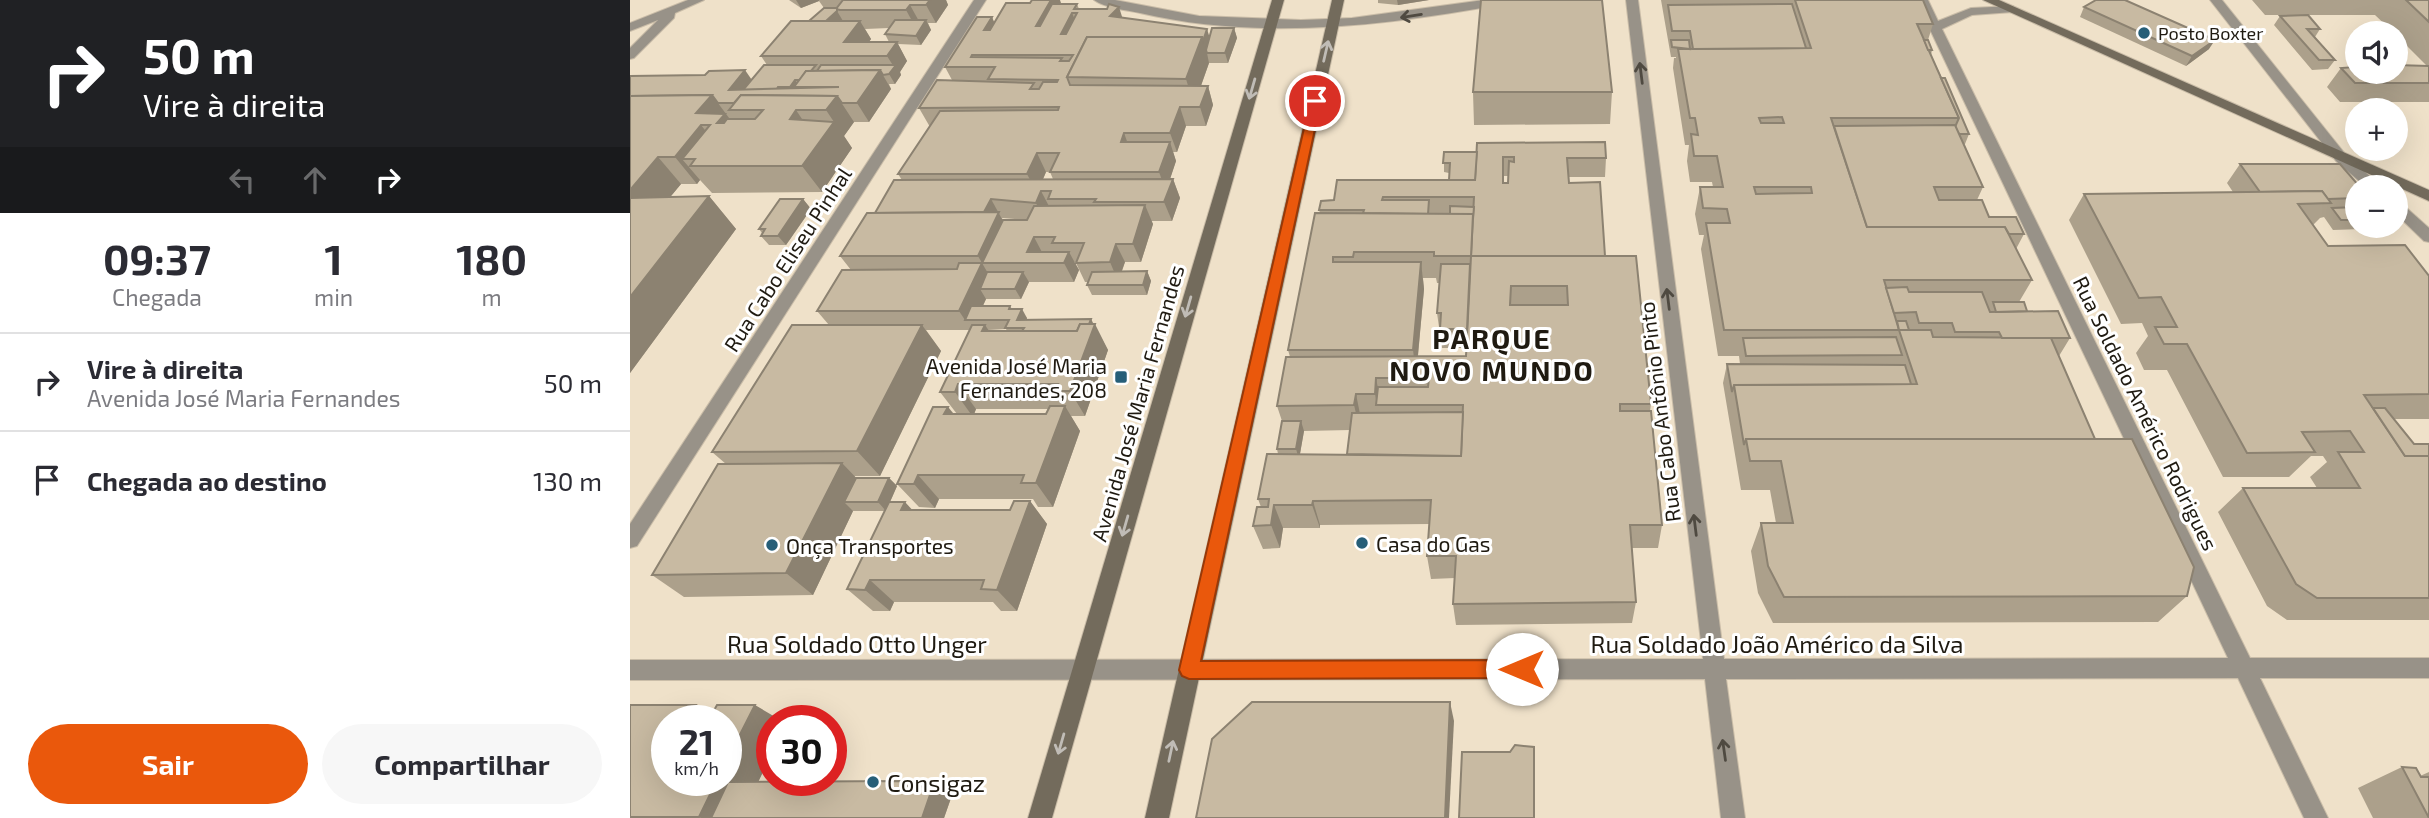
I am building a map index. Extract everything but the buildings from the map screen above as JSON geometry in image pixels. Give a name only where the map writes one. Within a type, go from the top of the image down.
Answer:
[{"type":"main road","name":"Avenida José Maria Fernandes","points":[[1040,818],[1278,0]]},
{"type":"main road","points":[[1157,818],[1338,0]]},
{"type":"main road","points":[[1989,0],[2429,197]]},
{"type":"street","points":[[630,27],[698,0]]},
{"type":"street","name":"Rua Cabo Eliseu Pinhal","points":[[630,540],[980,0]]},
{"type":"street","points":[[1100,0],[1171,17],[1272,24],[1402,18],[1503,0]]},
{"type":"street","name":"Rua Cabo Antônio Pinto","points":[[1632,0],[1733,818]]},
{"type":"street","name":"Rua Soldado Américo Rodrigues","points":[[1922,0],[2316,818]]},
{"type":"street","points":[[2216,0],[2342,158],[2361,175]]},
{"type":"street","points":[[630,55],[676,8]]},
{"type":"street","points":[[1936,27],[1954,15],[1967,11],[2010,9]]},
{"type":"street","points":[[2408,217],[2429,237]]},
{"type":"street","name":"Rua Soldado João Américo da Silva","points":[[1083,669],[2429,668]]},
{"type":"street","name":"Rua Soldado Otto Unger","points":[[630,670],[1083,669]]},
{"type":"place","name":"Posto Boxter","points":[[2144,33]]},
{"type":"place","name":"Avenida José Maria Fernandes, 208","points":[[1121,377]]},
{"type":"place","name":"Casa do Gas","points":[[1362,543]]},
{"type":"place","name":"Onça Transportes","points":[[772,545]]},
{"type":"place","name":"Consigaz","points":[[873,782]]},
{"type":"district","name":"PARQUE NOVO MUNDO","points":[[1492,354]]},
{"type":"route","points":[[1315,101],[1189,670],[1522,669]]}]
